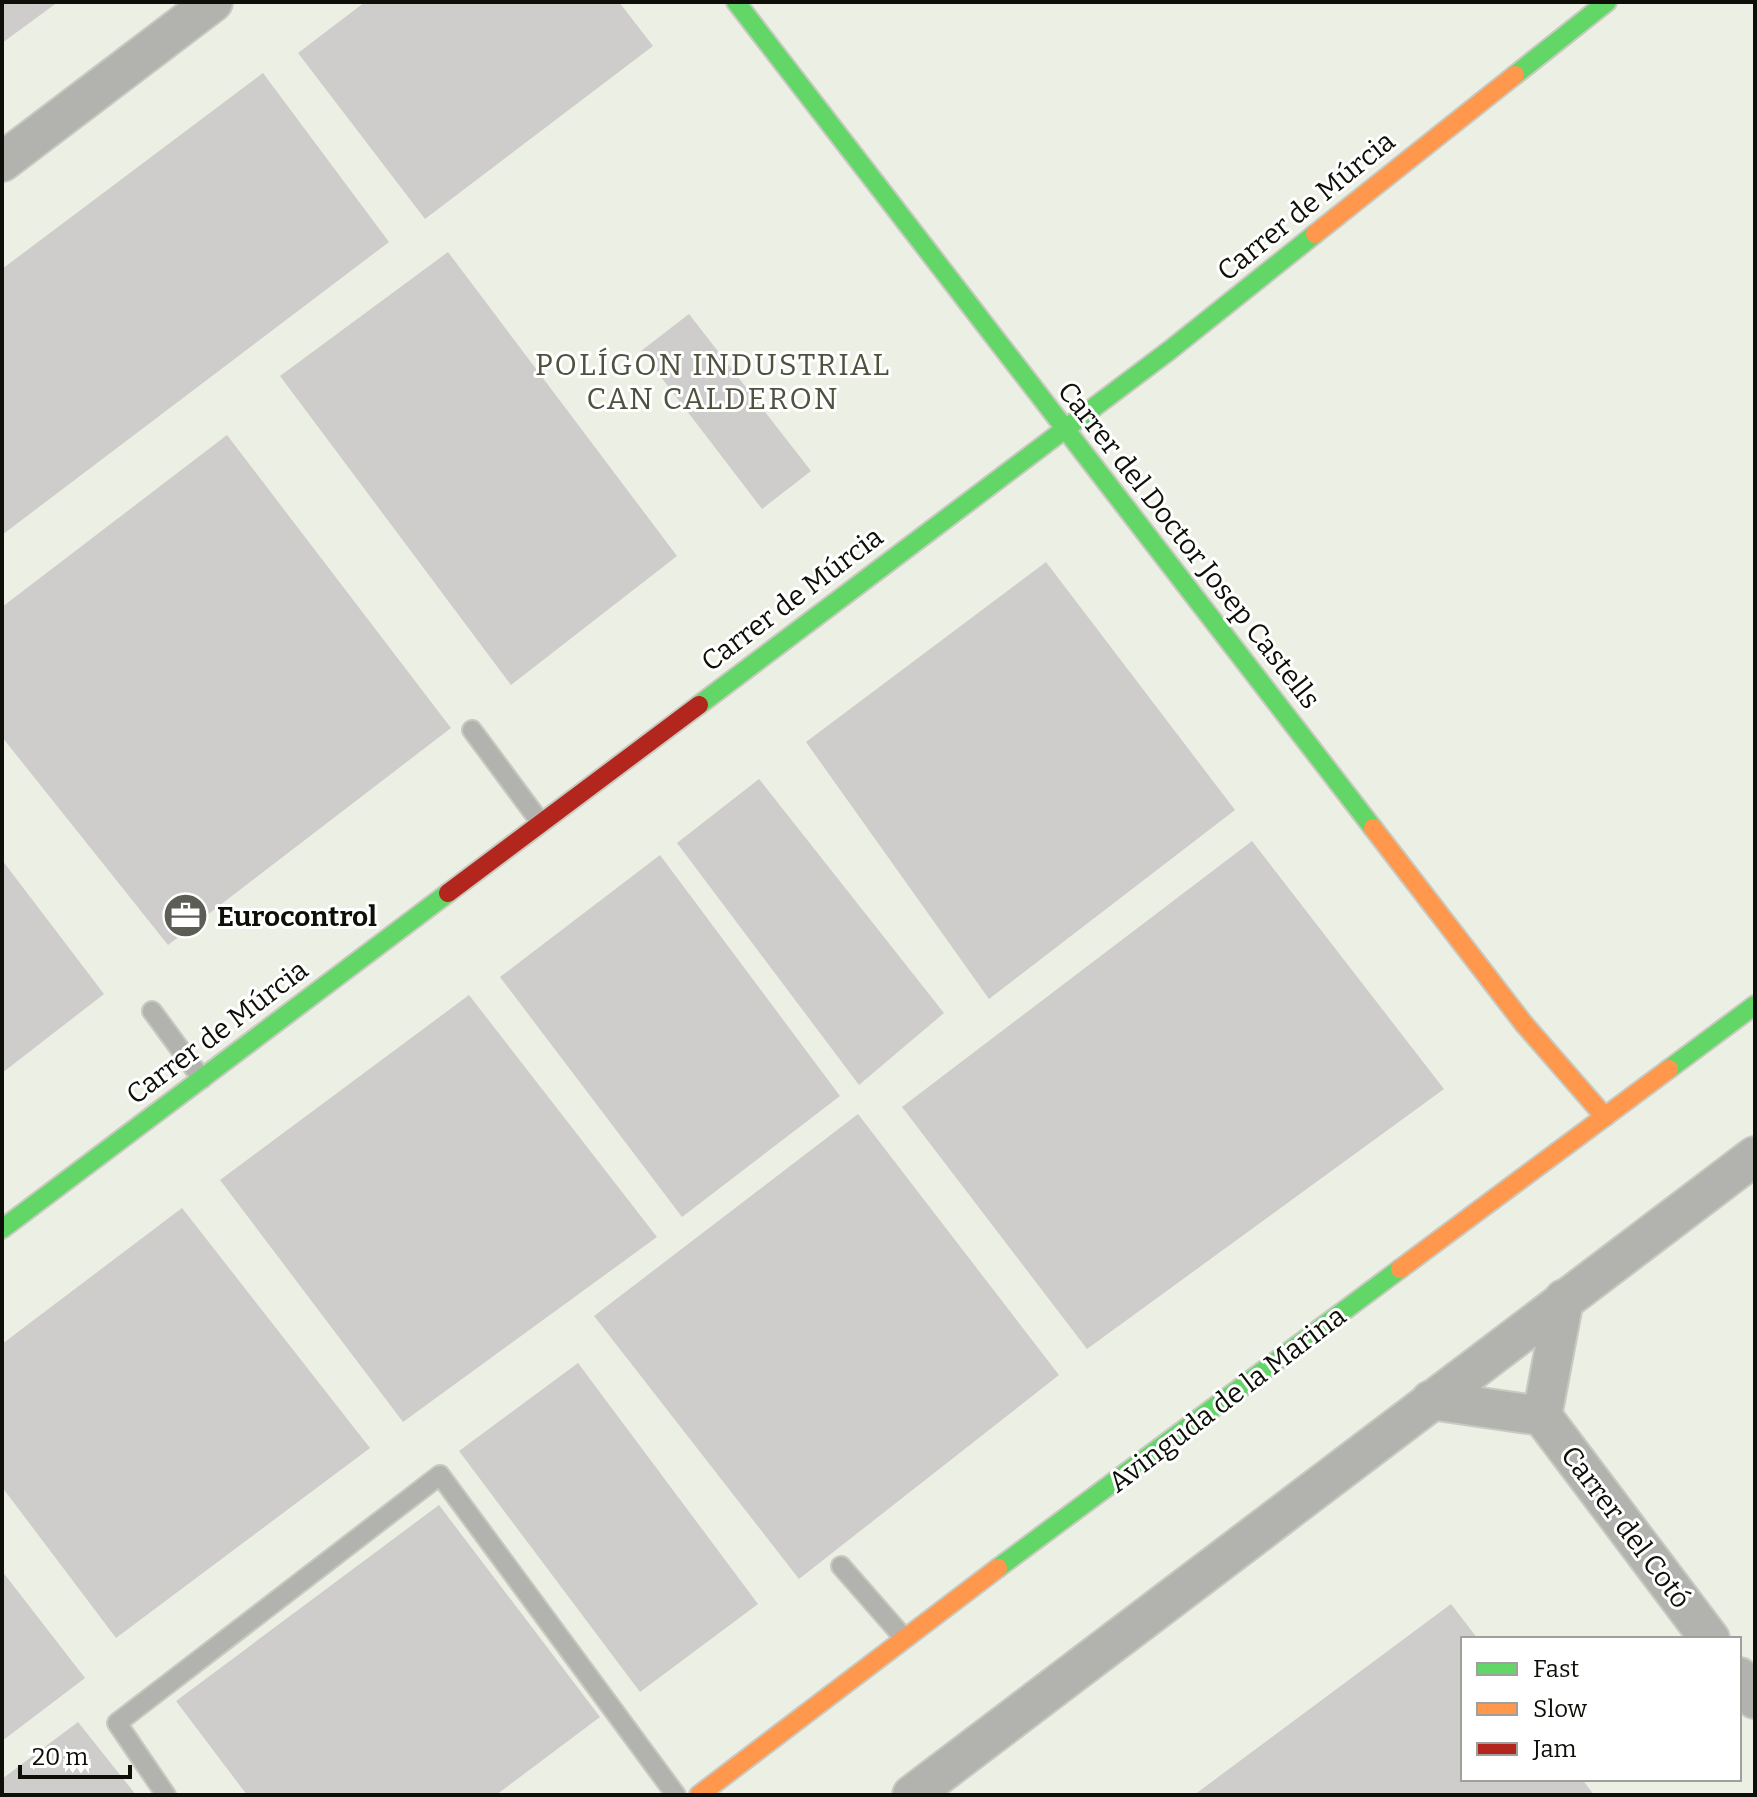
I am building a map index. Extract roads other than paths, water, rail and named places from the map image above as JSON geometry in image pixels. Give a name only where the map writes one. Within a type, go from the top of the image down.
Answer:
[{"type":"street","points":[[2,162],[213,2]]},
{"type":"street","name":"Carrer del Doctor Josep Castells","points":[[736,2],[1524,1024],[1605,1117]]},
{"type":"street","name":"Carrer de Múrcia","points":[[2,1229],[1170,350],[1607,2]]},
{"type":"street","name":"Avinguda de la Marina","points":[[699,1795],[904,1638],[1755,1005]]},
{"type":"street","points":[[912,1795],[1755,1156]]},
{"type":"street","points":[[1431,1400],[1542,1416],[1564,1299]]},
{"type":"street","name":"Carrer del Cotó","points":[[1542,1416],[1708,1637]]},
{"type":"street","points":[[1741,1680],[1755,1699]]},
{"type":"lane","points":[[472,730],[541,823]]},
{"type":"lane","points":[[152,1011],[202,1079]]},
{"type":"lane","points":[[166,1795],[117,1723],[440,1475],[676,1795]]},
{"type":"lane","points":[[841,1566],[904,1638]]},
{"type":"place","name":"Eurocontrol","points":[[186,916]]},
{"type":"district","name":"POLÍGON INDUSTRIAL CAN CALDERON","points":[[713,382]]}]
